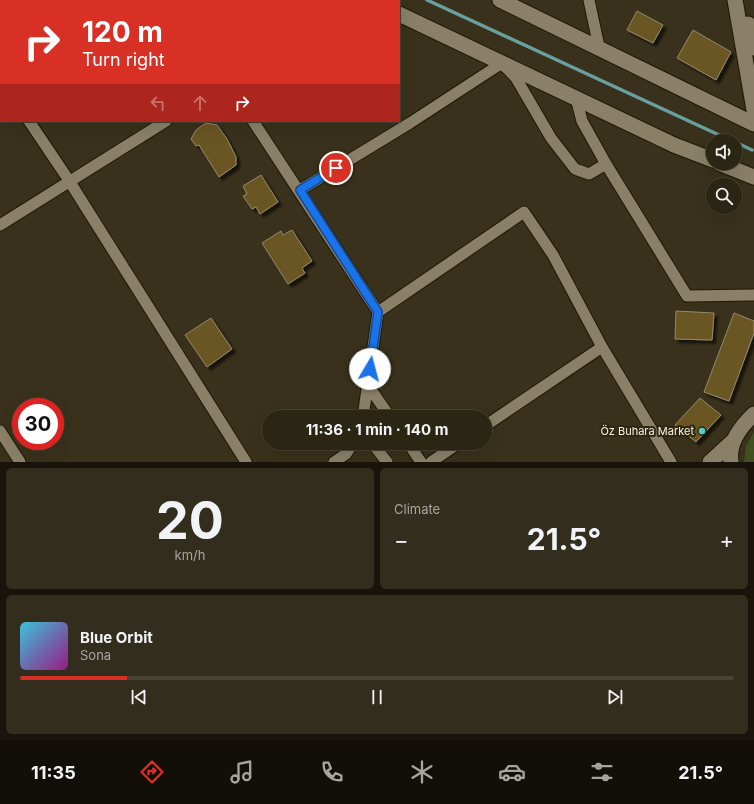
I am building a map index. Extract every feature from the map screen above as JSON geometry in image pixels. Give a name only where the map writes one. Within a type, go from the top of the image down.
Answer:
[{"type":"street","points":[[500,0],[754,124]]},
{"type":"street","points":[[589,0],[599,47]]},
{"type":"street","points":[[735,0],[754,110]]},
{"type":"street","points":[[743,0],[754,48]]},
{"type":"street","points":[[400,14],[674,145],[706,157]]},
{"type":"street","points":[[502,63],[516,78],[551,138],[575,169],[589,174],[606,164]]},
{"type":"street","points":[[300,190],[410,123],[502,63]]},
{"type":"street","points":[[576,98],[582,121],[606,164],[687,296],[754,295]]},
{"type":"street","points":[[30,122],[70,182],[246,462]]},
{"type":"street","points":[[0,225],[164,122]]},
{"type":"street","points":[[254,122],[300,190],[378,312],[364,410]]},
{"type":"street","points":[[737,170],[754,177]]},
{"type":"street","points":[[378,312],[524,212],[553,255],[602,347],[671,462]]},
{"type":"street","points":[[492,421],[602,347]]},
{"type":"street","points":[[367,384],[385,410]]},
{"type":"street","points":[[710,462],[734,440],[754,402]]},
{"type":"street","points":[[743,424],[754,414]]},
{"type":"street","points":[[0,431],[20,462]]},
{"type":"street","points":[[731,462],[734,440]]},
{"type":"street","points":[[334,462],[346,454],[349,450]]},
{"type":"street","points":[[378,450],[387,462]]},
{"type":"street","points":[[413,450],[421,462]]},
{"type":"street","points":[[431,462],[449,450]]},
{"type":"green space","points":[[754,432],[754,462],[744,462],[746,446]]},
{"type":"building","points":[[637,11],[663,25],[653,43],[627,30]]},
{"type":"building","points":[[693,30],[731,52],[716,80],[677,58]]},
{"type":"building","points":[[206,123],[217,125],[227,139],[236,157],[236,165],[219,177],[199,145],[196,146],[191,139],[196,130]]},
{"type":"building","points":[[261,175],[278,202],[260,214],[256,207],[252,209],[243,196],[247,194],[243,186]]},
{"type":"building","points":[[292,230],[312,261],[302,268],[305,273],[288,284],[262,243],[281,231],[283,235]]},
{"type":"building","points":[[676,311],[714,313],[712,340],[675,339]]},
{"type":"building","points":[[734,313],[754,321],[754,333],[729,401],[704,392]]},
{"type":"building","points":[[211,318],[232,349],[207,367],[185,335]]},
{"type":"building","points":[[700,398],[721,415],[696,442],[675,425]]},
{"type":"waterway","points":[[427,0],[717,134]]},
{"type":"waterway","points":[[742,145],[752,150]]},
{"type":"place","name":"Öz Buhara Market","points":[[702,431]]},
{"type":"route","points":[[336,168],[300,190],[378,312],[370,369]]}]
